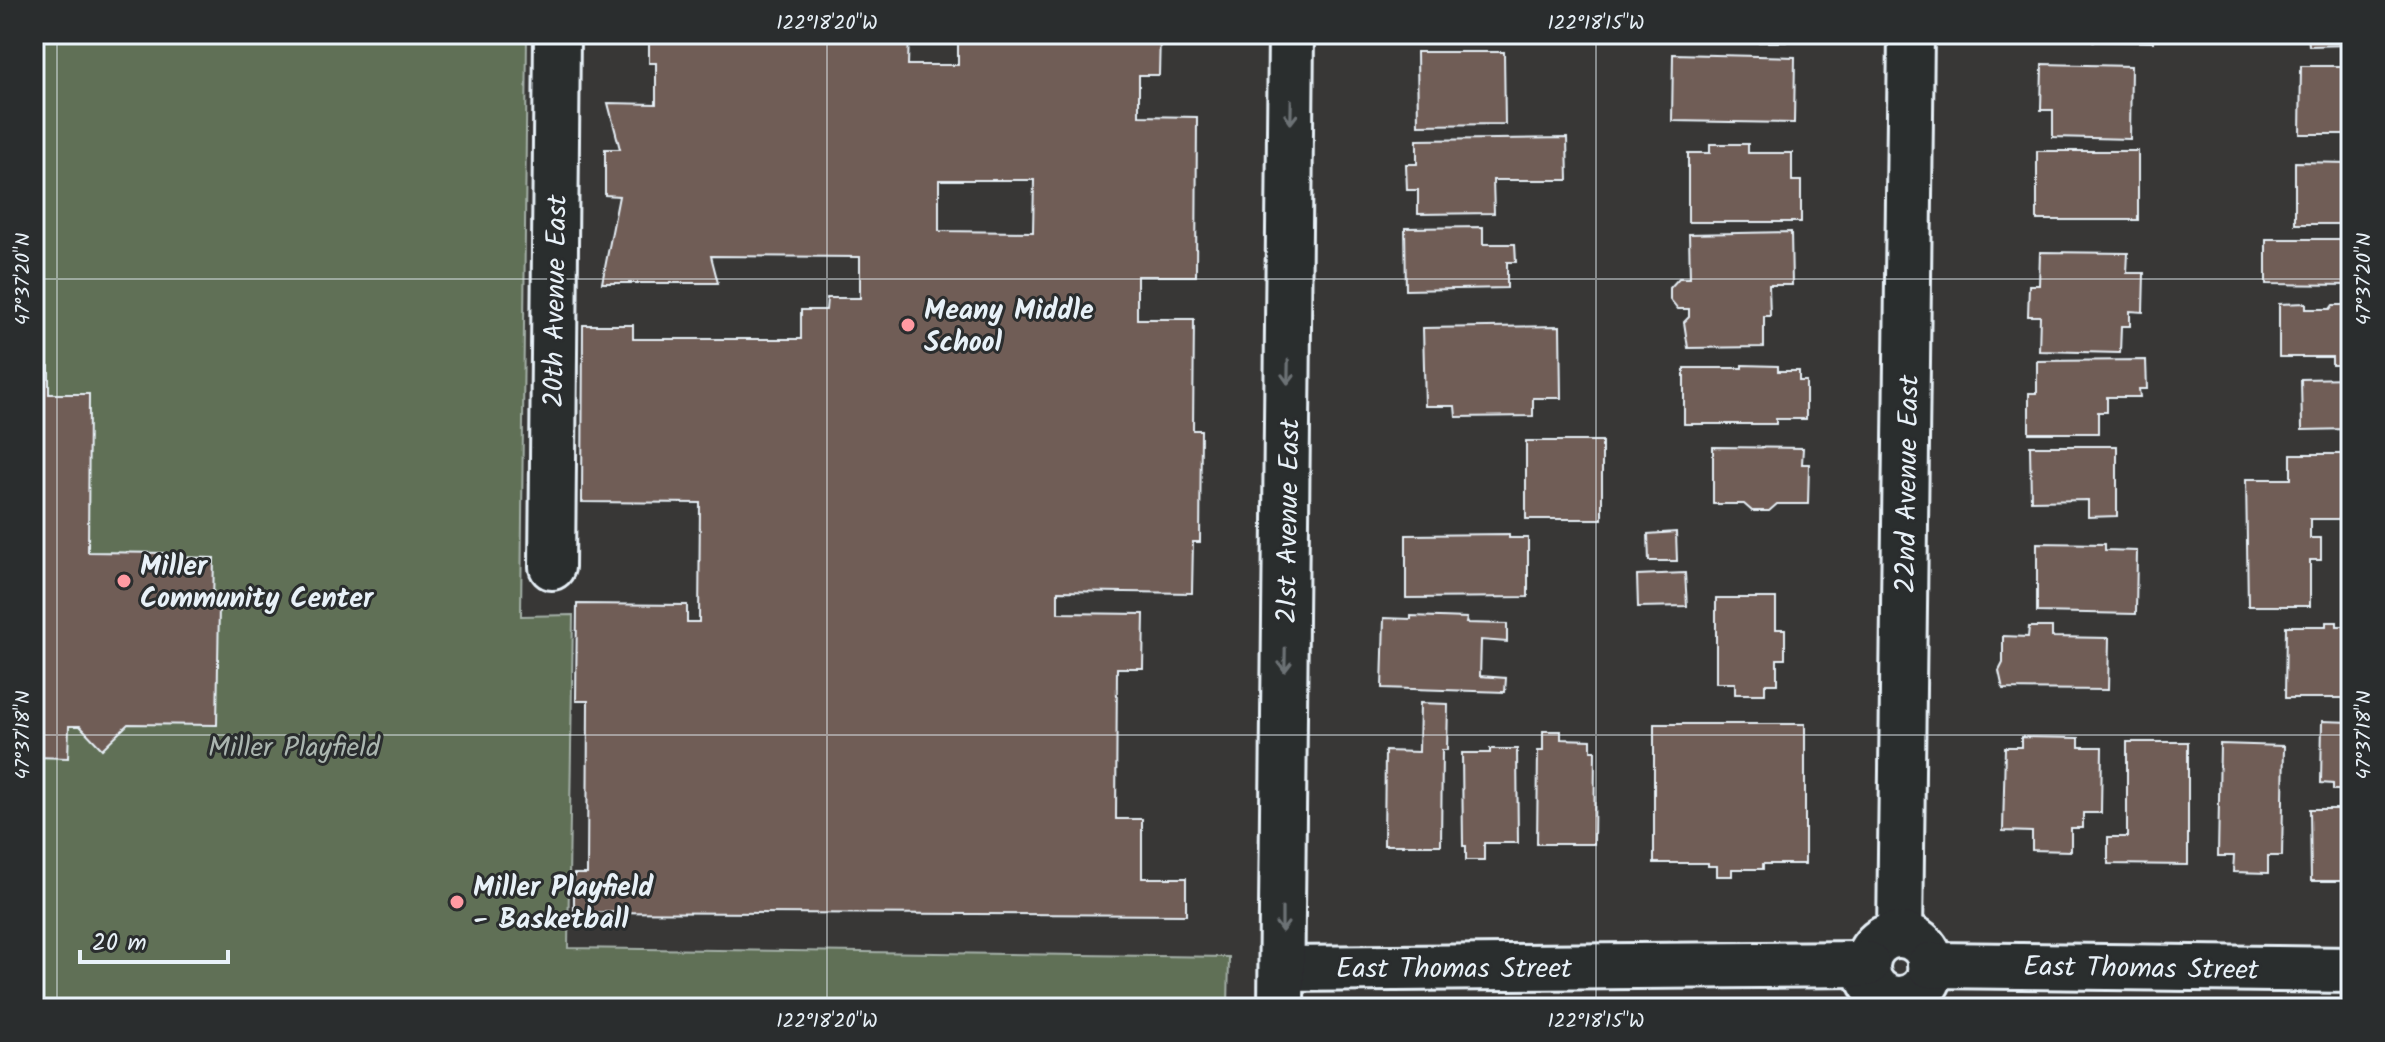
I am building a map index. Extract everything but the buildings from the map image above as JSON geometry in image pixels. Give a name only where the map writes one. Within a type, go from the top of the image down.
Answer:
[{"type":"street","name":"20th Avenue East","points":[[552,567],[557,34]]},
{"type":"street","name":"21st Avenue East","points":[[1281,988],[1291,34]]},
{"type":"street","name":"22nd Avenue East","points":[[1900,935],[1911,34]]},
{"type":"street","points":[[1900,935],[1918,941],[1925,948],[1930,965],[1928,979],[1922,988],[1899,1003],[1876,989],[1870,981],[1867,964],[1877,943],[1886,937],[1900,935]]},
{"type":"street","name":"East Thomas Street","points":[[1281,988],[1867,964]]},
{"type":"street","name":"East Thomas Street","points":[[1930,965],[2351,970]]},
{"type":"green space","name":"Miller Playfield","points":[[34,34],[527,34],[521,616],[573,615],[568,948],[1229,957],[1228,1008],[34,1008]]},
{"type":"place","name":"Meany Middle School","points":[[908,325]]},
{"type":"place","name":"Miller Community Center","points":[[124,581]]},
{"type":"place","name":"Miller Playfield - Basketball","points":[[457,902]]}]
